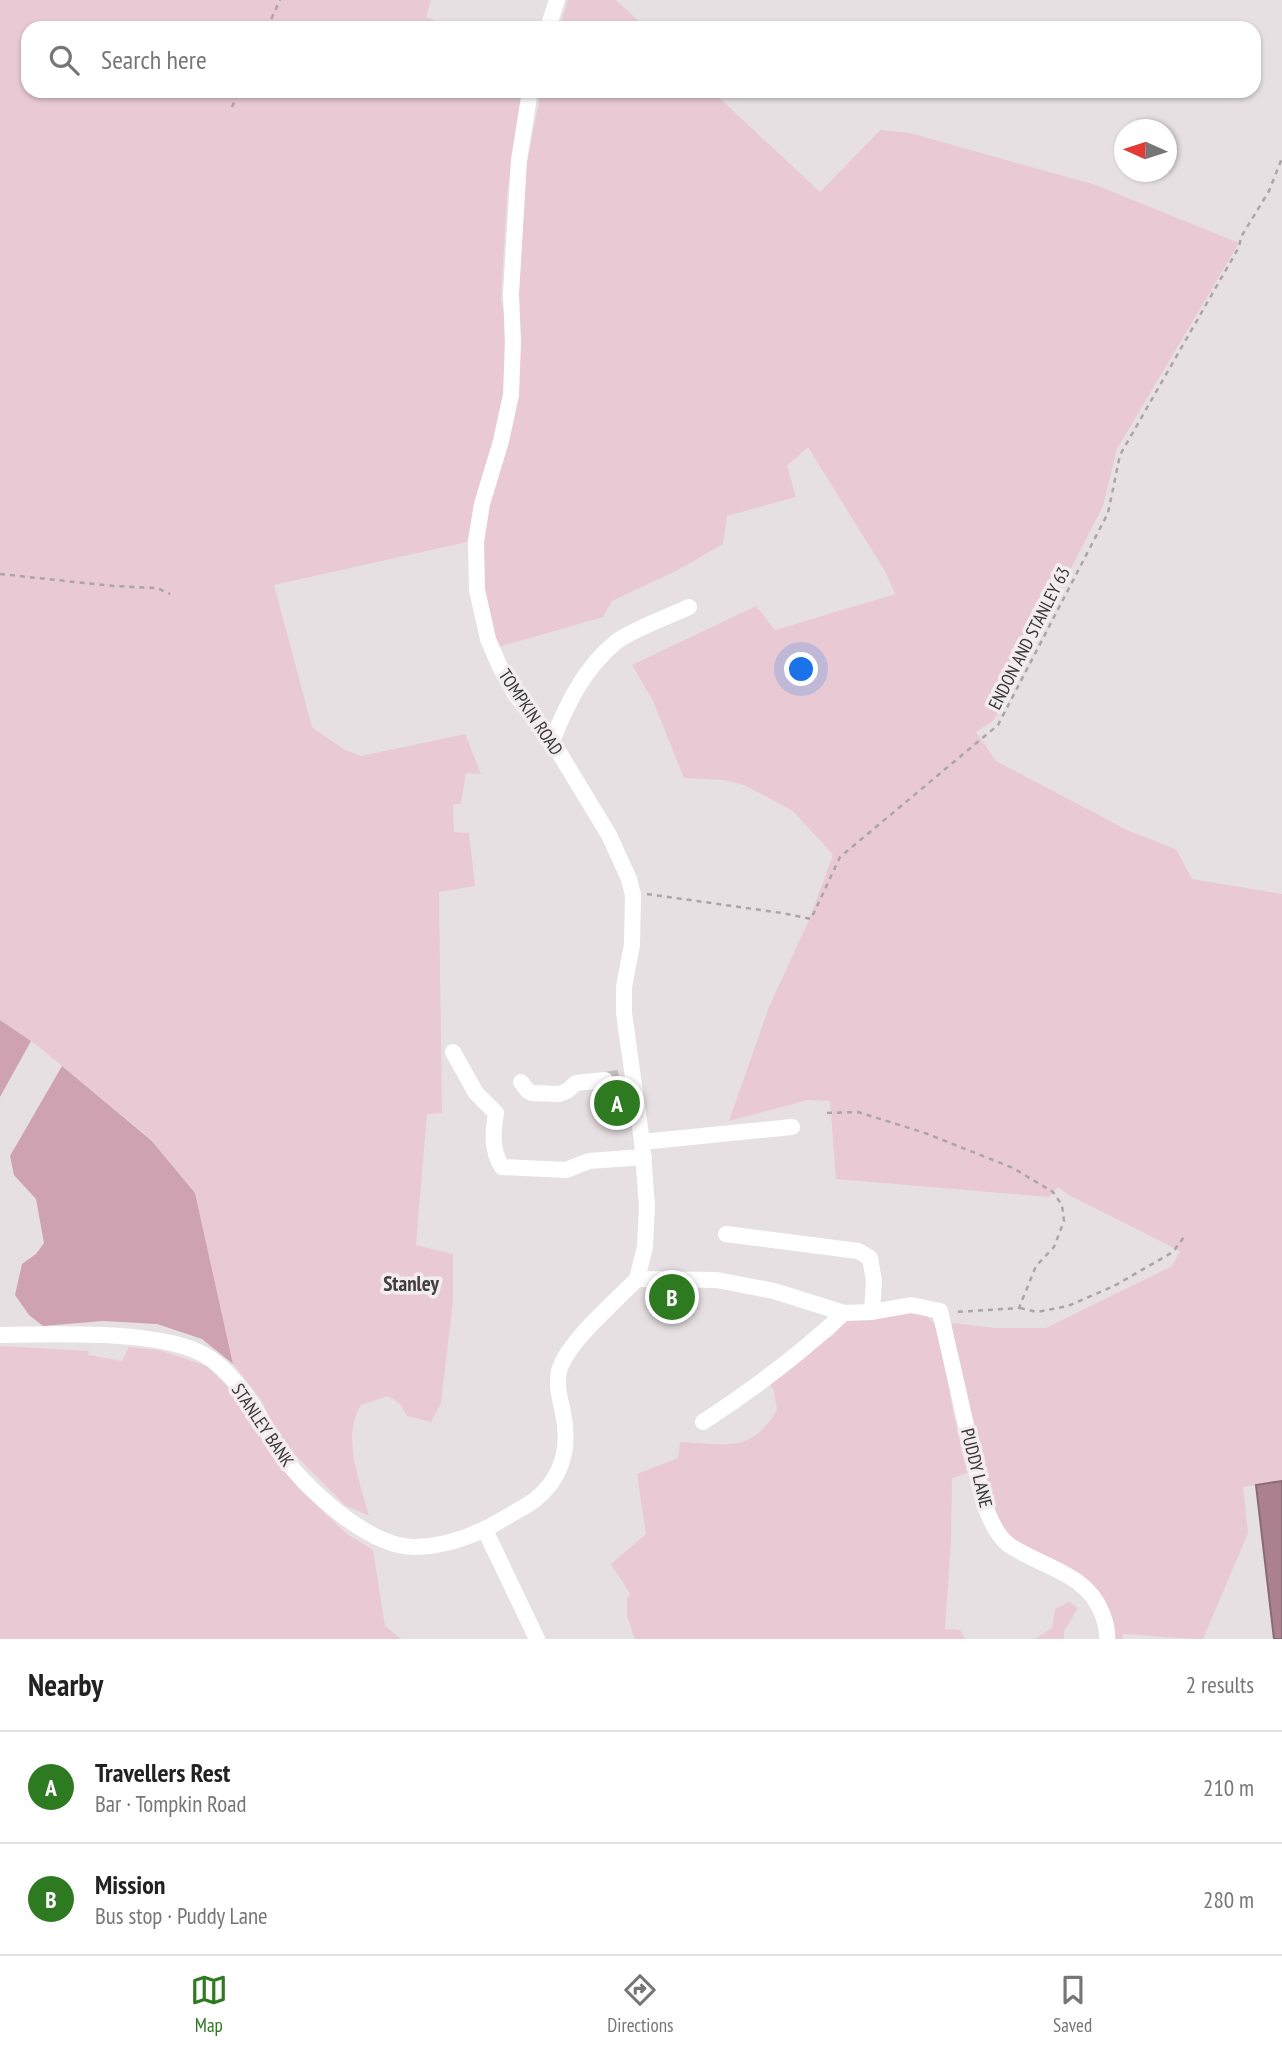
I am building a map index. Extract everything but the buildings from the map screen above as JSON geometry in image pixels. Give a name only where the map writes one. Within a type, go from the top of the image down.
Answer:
[{"type":"street","points":[[550,21],[557,0]]},
{"type":"street","name":"TOMPKIN ROAD","points":[[529,98],[519,160],[511,294],[511,395],[501,441],[482,504],[475,542],[477,590],[488,639],[499,665],[515,694],[552,741],[609,835],[629,879],[633,895],[632,945],[624,987],[619,1078],[643,1149],[647,1206],[645,1247],[637,1279]]},
{"type":"street","points":[[552,741],[586,672],[617,641],[689,607]]},
{"type":"street","points":[[453,1052],[476,1093],[496,1113],[493,1135],[497,1159],[502,1167],[566,1170],[589,1161],[643,1149],[735,1132],[752,1133],[792,1127]]},
{"type":"street","points":[[522,1082],[532,1093],[559,1094],[576,1083],[619,1078]]},
{"type":"street","points":[[726,1234],[858,1251],[870,1258],[874,1281],[872,1312]]},
{"type":"street","points":[[637,1279],[717,1280],[774,1291],[844,1313],[872,1312],[911,1305],[940,1311]]},
{"type":"street","name":"STANLEY BANK","points":[[0,1335],[63,1333],[125,1337],[193,1349],[223,1369],[242,1391],[276,1447],[296,1473],[336,1511],[364,1530],[396,1543],[415,1547],[451,1541],[485,1530],[536,1499],[555,1480],[564,1459],[567,1432],[558,1389],[559,1373],[566,1354],[637,1279]]},
{"type":"street","name":"PUDDY LANE","points":[[940,1311],[984,1504],[994,1527],[1007,1544],[1062,1572],[1092,1592],[1108,1629],[1107,1639]]},
{"type":"street","points":[[703,1422],[786,1364],[844,1313]]},
{"type":"street","points":[[485,1530],[537,1639]]},
{"type":"path","points":[[270,21],[280,0]]},
{"type":"path","points":[[232,107],[236,98]]},
{"type":"path","name":"ENDON AND STANLEY 63","points":[[633,895],[649,894],[811,919],[840,857],[998,725],[1108,513],[1120,455],[1239,247],[1241,237],[1269,191],[1282,158]]},
{"type":"path","points":[[0,574],[157,588],[170,593]]},
{"type":"path","points":[[827,1113],[859,1112],[925,1133],[1013,1168],[1053,1192],[1062,1205],[1064,1221],[1054,1247],[1037,1266],[1018,1308]]},
{"type":"path","points":[[940,1311],[967,1313],[1018,1308],[1037,1312],[1068,1306],[1114,1286],[1173,1252],[1186,1234]]},
{"type":"shaded area","points":[[0,0],[431,0],[426,17],[437,21],[21,21],[21,98],[523,98],[507,195],[501,300],[505,316],[504,395],[494,447],[474,505],[467,542],[274,585],[312,727],[345,750],[361,756],[465,734],[481,774],[466,773],[461,804],[453,805],[454,832],[469,833],[475,886],[439,892],[442,1113],[427,1114],[416,1245],[453,1254],[453,1301],[441,1403],[431,1422],[407,1416],[400,1404],[388,1396],[361,1405],[355,1418],[352,1445],[369,1516],[345,1505],[278,1438],[262,1401],[233,1364],[195,1193],[152,1140],[34,1043],[0,1020]]},
{"type":"shaded area","points":[[568,0],[616,0],[638,21],[561,21]]},
{"type":"shaded area","points":[[540,98],[719,98],[820,192],[880,130],[910,133],[1096,185],[1239,243],[1117,449],[1103,506],[993,721],[976,732],[996,761],[1131,832],[1176,849],[1192,879],[1282,894],[1282,1481],[1243,1487],[1248,1533],[1203,1639],[1123,1634],[1122,1639],[1111,1639],[1107,1608],[1009,1539],[996,1520],[949,1335],[953,1323],[996,1328],[1046,1328],[1172,1266],[1180,1251],[1058,1187],[1049,1197],[836,1179],[830,1101],[808,1100],[729,1121],[769,1007],[809,920],[833,855],[793,811],[744,785],[723,780],[684,778],[653,701],[632,665],[756,606],[775,630],[895,594],[886,573],[808,447],[787,466],[796,497],[727,516],[723,544],[678,570],[612,601],[603,617],[498,647],[483,598],[481,556],[518,314],[525,173]]},
{"type":"shaded area","points":[[0,1020],[31,1041],[0,1097]]},
{"type":"shaded area","points":[[62,1066],[152,1141],[195,1193],[233,1364],[202,1339],[157,1324],[103,1321],[43,1326],[29,1315],[15,1295],[22,1264],[36,1254],[44,1243],[36,1199],[14,1175],[10,1156]]},
{"type":"shaded area","points":[[914,1311],[925,1314],[934,1323],[942,1345],[967,1473],[952,1478],[945,1629],[960,1630],[965,1639],[635,1639],[627,1616],[627,1598],[630,1594],[611,1564],[646,1534],[637,1474],[678,1458],[680,1442],[736,1443],[757,1434],[777,1410],[774,1391],[769,1383],[822,1340],[833,1336],[847,1319]]},
{"type":"shaded area","points":[[0,1346],[89,1351],[88,1355],[122,1361],[129,1347],[159,1350],[207,1366],[245,1405],[266,1446],[299,1489],[347,1534],[373,1550],[385,1626],[401,1639],[0,1639]]},
{"type":"shaded area","points":[[1282,1481],[1282,1639],[1274,1639],[1256,1485]]},
{"type":"shaded area","points":[[1069,1602],[1078,1608],[1064,1631],[1064,1639],[1035,1639],[1052,1628],[1055,1609]]},
{"type":"tunnel","points":[[605,1080],[619,1078]]},
{"type":"place","name":"Travellers Rest","points":[[617,1103]]},
{"type":"place","name":"Mission","points":[[672,1297]]},
{"type":"district","name":"Stanley","points":[[411,1283]]}]
